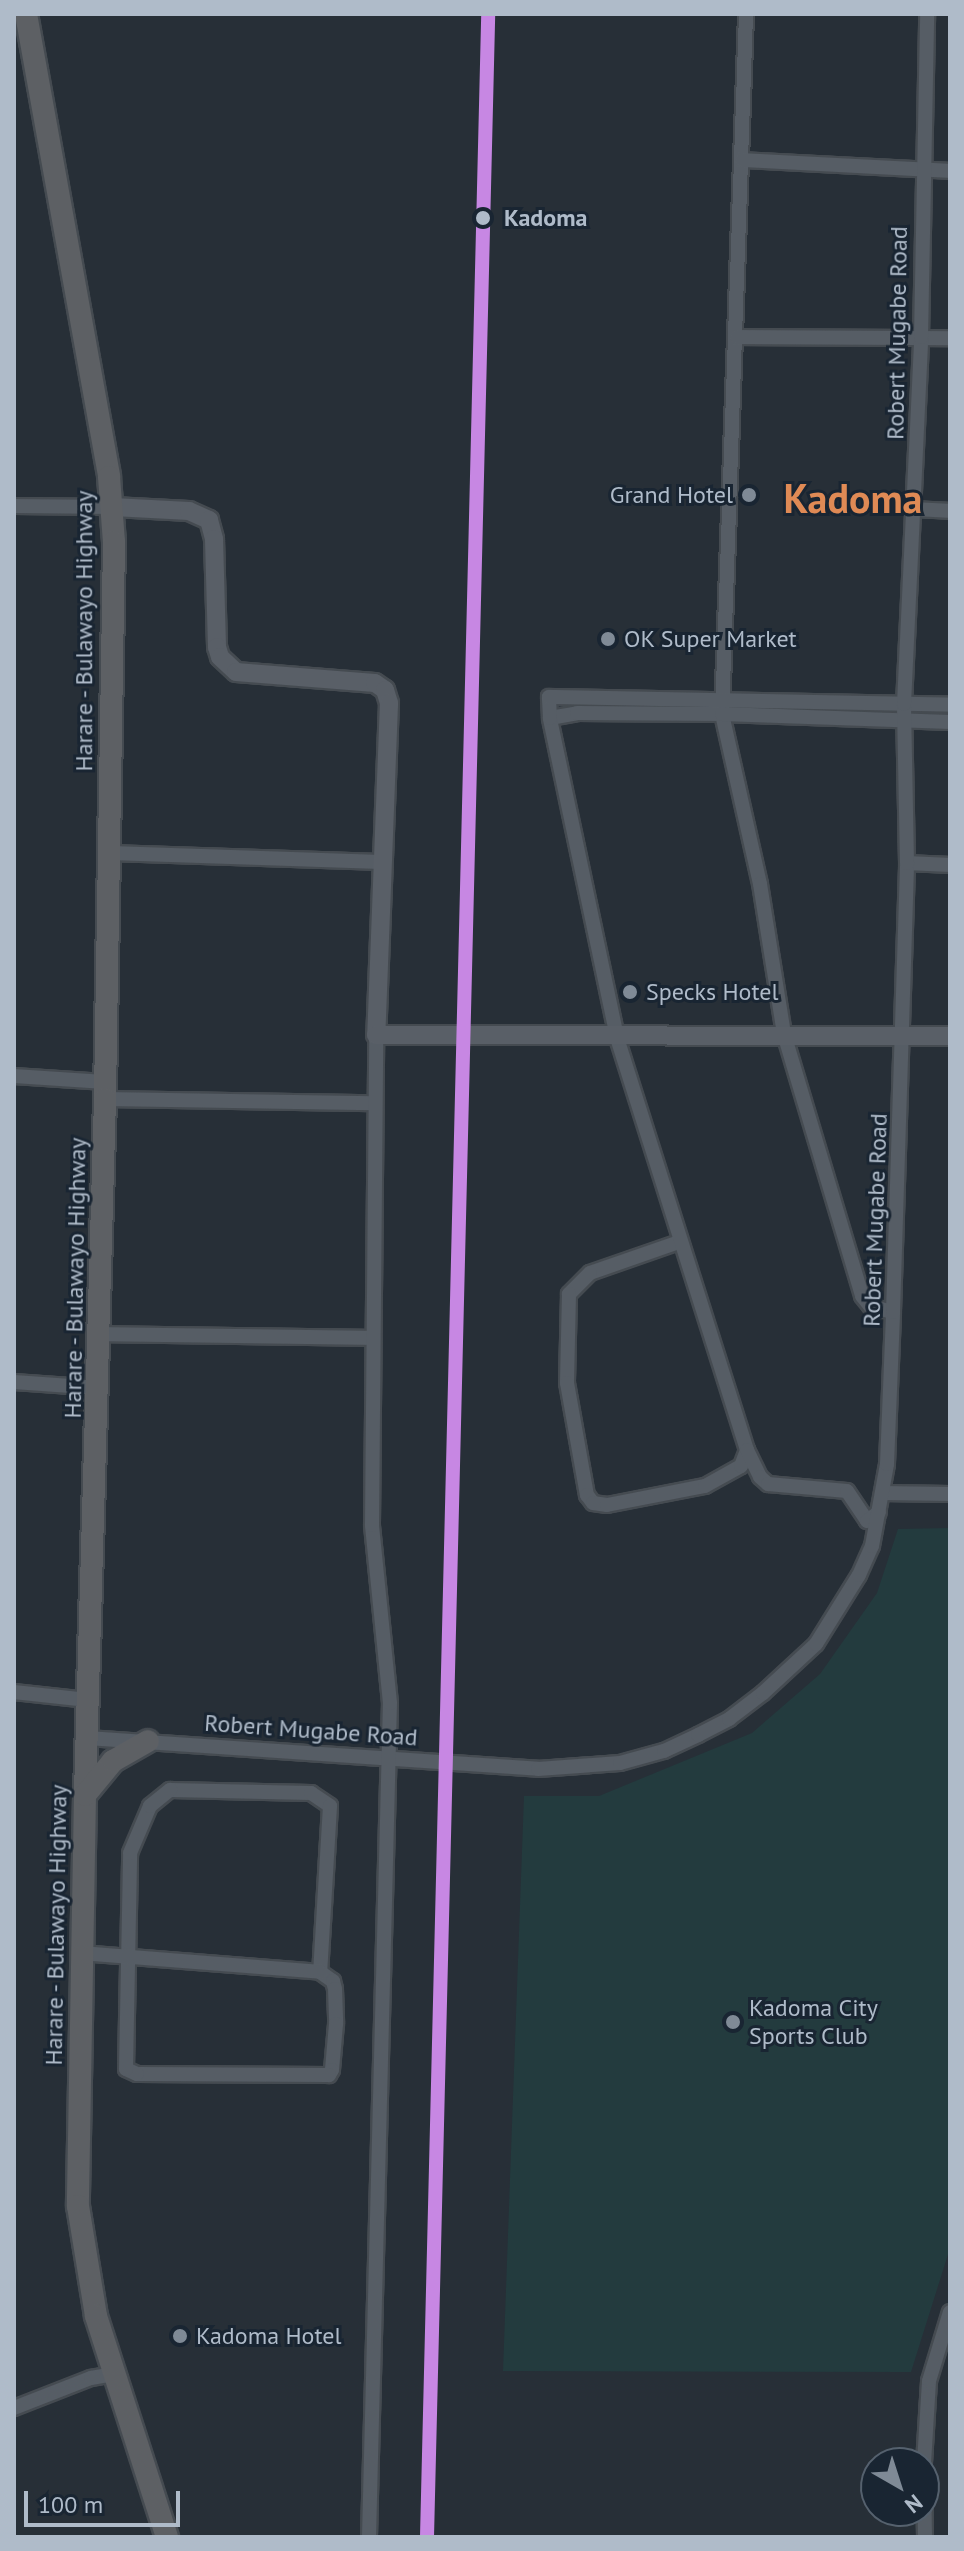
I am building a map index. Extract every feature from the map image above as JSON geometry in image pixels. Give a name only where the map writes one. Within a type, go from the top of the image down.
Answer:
[{"type":"highway","name":"Harare - Bulawayo Highway","points":[[26,14],[113,507],[110,853],[99,1388],[85,1795],[78,2206],[96,2316],[167,2537]]},
{"type":"highway","points":[[85,1795],[113,1761],[148,1741]]},
{"type":"main road","points":[[113,507],[189,511],[209,520],[214,539],[217,647],[220,657],[236,672],[375,683],[385,690],[389,703],[376,1035],[950,1036]]},
{"type":"street","points":[[746,14],[722,707],[760,884],[784,1034],[862,1296],[870,1306],[893,1312]]},
{"type":"street","name":"Robert Mugabe Road","points":[[87,1738],[573,1768],[620,1763],[664,1751],[698,1735],[729,1719],[763,1693],[816,1644],[859,1575],[872,1546],[882,1493],[893,1312],[907,863],[904,704],[921,337],[921,170],[927,14]]},
{"type":"street","points":[[742,160],[950,171]]},
{"type":"street","points":[[737,337],[950,338]]},
{"type":"street","points":[[14,506],[113,507]]},
{"type":"street","points":[[914,509],[950,511]]},
{"type":"street","points":[[879,1512],[867,1521],[847,1491],[768,1484],[760,1477],[747,1450],[679,1242],[617,1037],[550,718],[549,697],[904,722],[950,722]]},
{"type":"street","points":[[550,718],[577,713],[722,707],[950,705]]},
{"type":"street","points":[[110,853],[382,862]]},
{"type":"street","points":[[907,863],[950,865]]},
{"type":"street","points":[[369,2537],[390,1703],[372,1525],[376,1035]]},
{"type":"street","points":[[14,1076],[105,1090],[374,1103]]},
{"type":"street","points":[[679,1242],[590,1273],[569,1294],[567,1383],[587,1495],[593,1503],[607,1505],[705,1486],[741,1466],[747,1450]]},
{"type":"street","points":[[100,1334],[372,1338]]},
{"type":"street","points":[[14,1382],[99,1388]]},
{"type":"street","points":[[882,1493],[950,1494]]},
{"type":"street","points":[[14,1692],[88,1700]]},
{"type":"street","points":[[81,1953],[127,1955],[320,1972],[333,1981],[335,1989],[336,2024],[329,2075],[137,2074],[126,2069],[127,1955],[130,1853],[150,1806],[170,1790],[311,1793],[323,1798],[330,1806],[320,1972]]},
{"type":"street","points":[[925,2447],[929,2381],[944,2345],[950,2312]]},
{"type":"street","points":[[14,2408],[91,2378],[114,2374]]},
{"type":"green space","name":"Kadoma City Sports Club","points":[[950,1528],[950,2248],[911,2372],[503,2371],[524,1796],[599,1796],[752,1733],[820,1674],[877,1593],[898,1529]]},
{"type":"transit line","points":[[427,2537],[488,14]]},
{"type":"place","name":"Kadoma","points":[[483,218]]},
{"type":"place","name":"Grand Hotel","points":[[749,495]]},
{"type":"place","name":"OK Super Market","points":[[608,639]]},
{"type":"place","name":"Specks Hotel","points":[[630,992]]},
{"type":"place","name":"Kadoma City Sports Club","points":[[733,2022]]},
{"type":"place","name":"Kadoma Hotel","points":[[180,2336]]},
{"type":"district","name":"Kadoma","points":[[853,498]]}]
